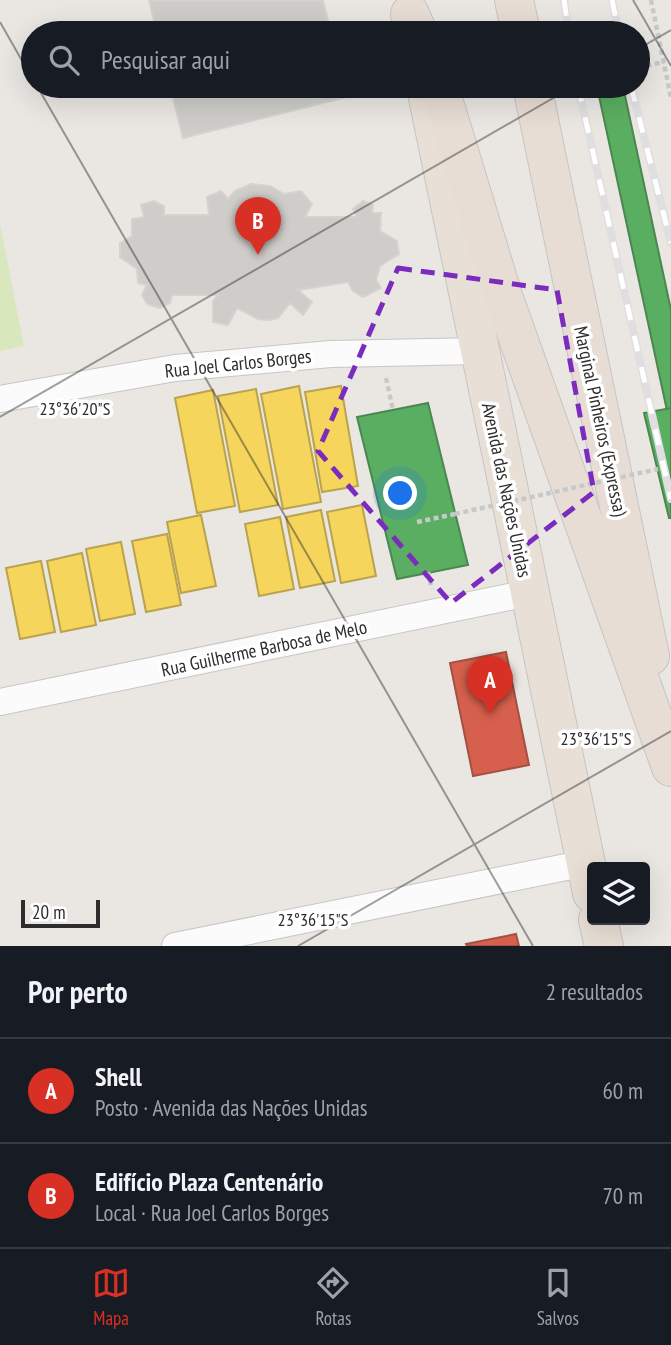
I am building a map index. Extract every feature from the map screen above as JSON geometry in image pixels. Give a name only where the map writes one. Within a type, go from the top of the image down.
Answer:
[{"type":"highway","points":[[514,0],[518,21]]},
{"type":"highway","name":"Avenida das Nações Unidas","points":[[427,98],[587,869]]},
{"type":"highway","points":[[443,98],[503,296],[671,767]]},
{"type":"highway","name":"Marginal Pinheiros (Expressa)","points":[[534,98],[671,757]]},
{"type":"highway","points":[[599,925],[604,946]]},
{"type":"street","name":"Rua Joel Carlos Borges","points":[[0,399],[175,368],[331,354],[479,351]]},
{"type":"street","name":"Rua Guilherme Barbosa de Melo","points":[[0,702],[528,593]]},
{"type":"street","points":[[175,946],[587,878]]},
{"type":"path","points":[[651,0],[671,98]]},
{"type":"path","points":[[650,65],[664,62]]},
{"type":"path","points":[[417,522],[658,470]]},
{"type":"highlighted area","points":[[398,268],[557,290],[594,492],[451,603],[318,451]]},
{"type":"green space","points":[[0,224],[24,346],[0,351]]},
{"type":"building: Moradias","points":[[299,386],[321,502],[283,509],[261,394]]},
{"type":"building: Moradias","points":[[341,386],[358,486],[322,492],[305,392]]},
{"type":"building: Moradias","points":[[256,389],[278,505],[240,512],[218,396]]},
{"type":"building: Moradias","points":[[213,390],[235,506],[197,513],[175,398]]},
{"type":"building: Moradias","points":[[362,505],[376,576],[341,583],[327,512]]},
{"type":"building: Moradias","points":[[321,510],[335,581],[300,588],[286,517]]},
{"type":"building: Moradias","points":[[201,515],[216,586],[181,593],[167,522]]},
{"type":"building: Moradias","points":[[280,517],[294,589],[259,596],[245,524]]},
{"type":"building: Moradias","points":[[167,534],[181,605],[146,612],[132,541]]},
{"type":"building: Moradias","points":[[121,542],[135,614],[100,621],[86,549]]},
{"type":"building: Moradias","points":[[82,553],[96,625],[61,632],[47,561]]},
{"type":"building: Moradias","points":[[41,561],[55,632],[20,639],[6,568]]},
{"type":"building: Comércio","points":[[506,652],[529,765],[473,776],[450,663]]},
{"type":"building: Comércio","points":[[516,934],[519,946],[466,944]]},
{"type":"building: Público","points":[[599,98],[626,98],[671,310],[671,429]]},
{"type":"building: Público","points":[[428,403],[468,565],[397,579],[357,417]]},
{"type":"building: Público","points":[[671,408],[671,518],[669,518],[644,413]]},
{"type":"building: Outros","points":[[149,0],[323,0],[328,21],[154,21]]},
{"type":"building: Outros","points":[[173,98],[343,98],[183,138]]},
{"type":"building: Outros","points":[[251,184],[270,186],[284,194],[301,191],[312,204],[305,217],[357,217],[353,209],[363,201],[373,205],[372,213],[381,213],[380,231],[397,241],[399,254],[380,266],[376,280],[381,288],[363,297],[353,291],[348,282],[298,290],[312,302],[303,315],[290,303],[278,318],[270,320],[258,319],[237,308],[228,325],[213,322],[213,301],[218,295],[172,295],[170,303],[160,308],[147,304],[142,295],[147,285],[138,283],[137,269],[120,257],[120,243],[132,236],[132,219],[144,217],[141,205],[154,201],[164,206],[164,215],[209,215],[207,197],[221,191],[228,199],[235,191]]},
{"type":"railway","points":[[564,0],[567,21]]},
{"type":"railway","points":[[612,0],[616,21]]},
{"type":"railway","points":[[581,98],[671,499]]},
{"type":"railway","points":[[634,98],[671,243]]},
{"type":"place","name":"Edifício Plaza Centenário","points":[[258,255]]},
{"type":"place","name":"Shell","points":[[490,714]]}]
